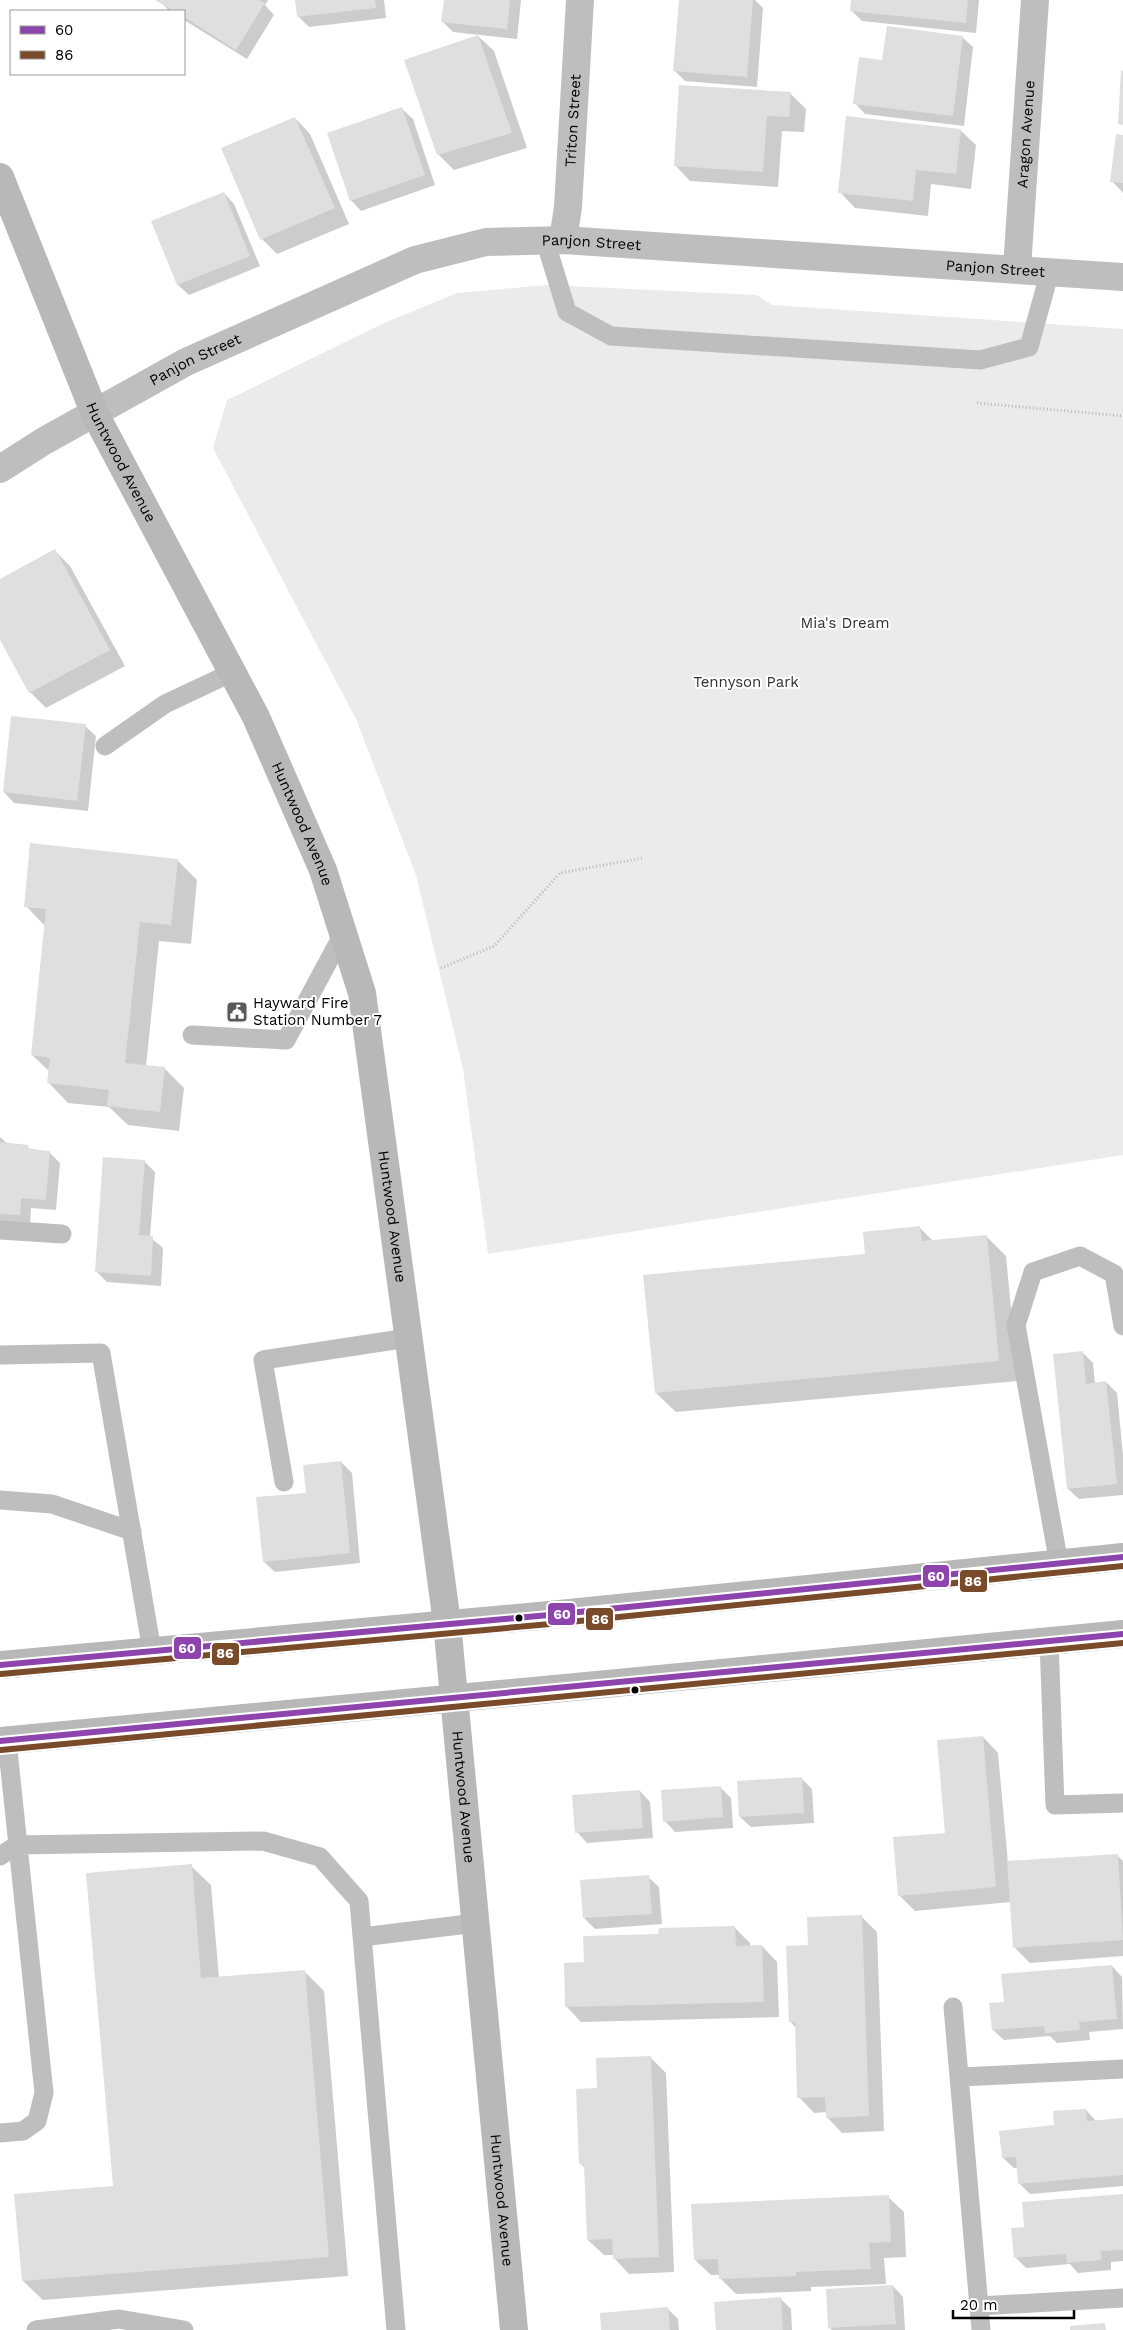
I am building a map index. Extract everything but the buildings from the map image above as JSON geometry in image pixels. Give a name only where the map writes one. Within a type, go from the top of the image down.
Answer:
[{"type":"main road","name":"Huntwood Avenue","points":[[0,178],[95,414],[256,717],[323,870],[362,993],[447,1623],[514,2330]]},
{"type":"main road","points":[[0,1665],[1123,1558]]},
{"type":"main road","points":[[4,1741],[454,1698],[634,1683],[1123,1634]]},
{"type":"street","name":"Triton Street","points":[[554,240],[568,207],[580,0]]},
{"type":"street","name":"Aragon Avenue","points":[[1017,268],[1035,0]]},
{"type":"street","name":"Panjon Street","points":[[0,469],[44,441],[186,362],[415,260],[486,242],[554,240],[1017,268],[1123,277]]},
{"type":"lane","points":[[554,240],[567,312],[611,336],[980,360],[1029,347],[1050,271]]},
{"type":"lane","points":[[105,746],[165,704],[233,672]]},
{"type":"lane","points":[[192,1035],[286,1040],[343,934]]},
{"type":"lane","points":[[0,1230],[62,1234]]},
{"type":"lane","points":[[1059,1564],[1016,1324],[1033,1272],[1080,1256],[1114,1274],[1123,1326]]},
{"type":"lane","points":[[284,1482],[263,1360],[408,1338]]},
{"type":"lane","points":[[0,1355],[101,1353],[152,1650]]},
{"type":"lane","points":[[0,1500],[52,1504],[132,1531]]},
{"type":"lane","points":[[1049,1641],[1055,1804],[1123,1802]]},
{"type":"lane","points":[[0,2133],[23,2131],[37,2121],[44,2093],[4,1741]]},
{"type":"lane","points":[[0,1856],[17,1845],[263,1840],[320,1857],[359,1901],[396,2330]]},
{"type":"lane","points":[[362,1936],[476,1923]]},
{"type":"lane","points":[[953,2007],[981,2330]]},
{"type":"lane","points":[[960,2077],[1123,2069]]},
{"type":"lane","points":[[979,2306],[1123,2298]]},
{"type":"lane","points":[[36,2330],[119,2319],[184,2330]]},
{"type":"path","points":[[977,403],[1123,416]]},
{"type":"path","points":[[441,968],[494,946],[560,873],[643,858]]},
{"type":"green space","name":"Tennyson Park","points":[[548,285],[757,295],[772,305],[1123,329],[1123,1155],[488,1254],[463,1069],[416,875],[356,719],[213,448],[227,400],[382,324],[457,293]]},
{"type":"transit line","name":"60","points":[[0,1665],[549,1615],[1123,1557]]},
{"type":"transit line","name":"86","points":[[1,1674],[550,1624],[1123,1566]]},
{"type":"transit line","name":"60","points":[[0,1741],[1123,1634]]},
{"type":"transit line","name":"86","points":[[1,1750],[1123,1643]]},
{"type":"place","name":"Hayward Fire Station Number 7","points":[[237,1012]]},
{"type":"park label","name":"Mia's Dream","points":[[845,623]]}]
